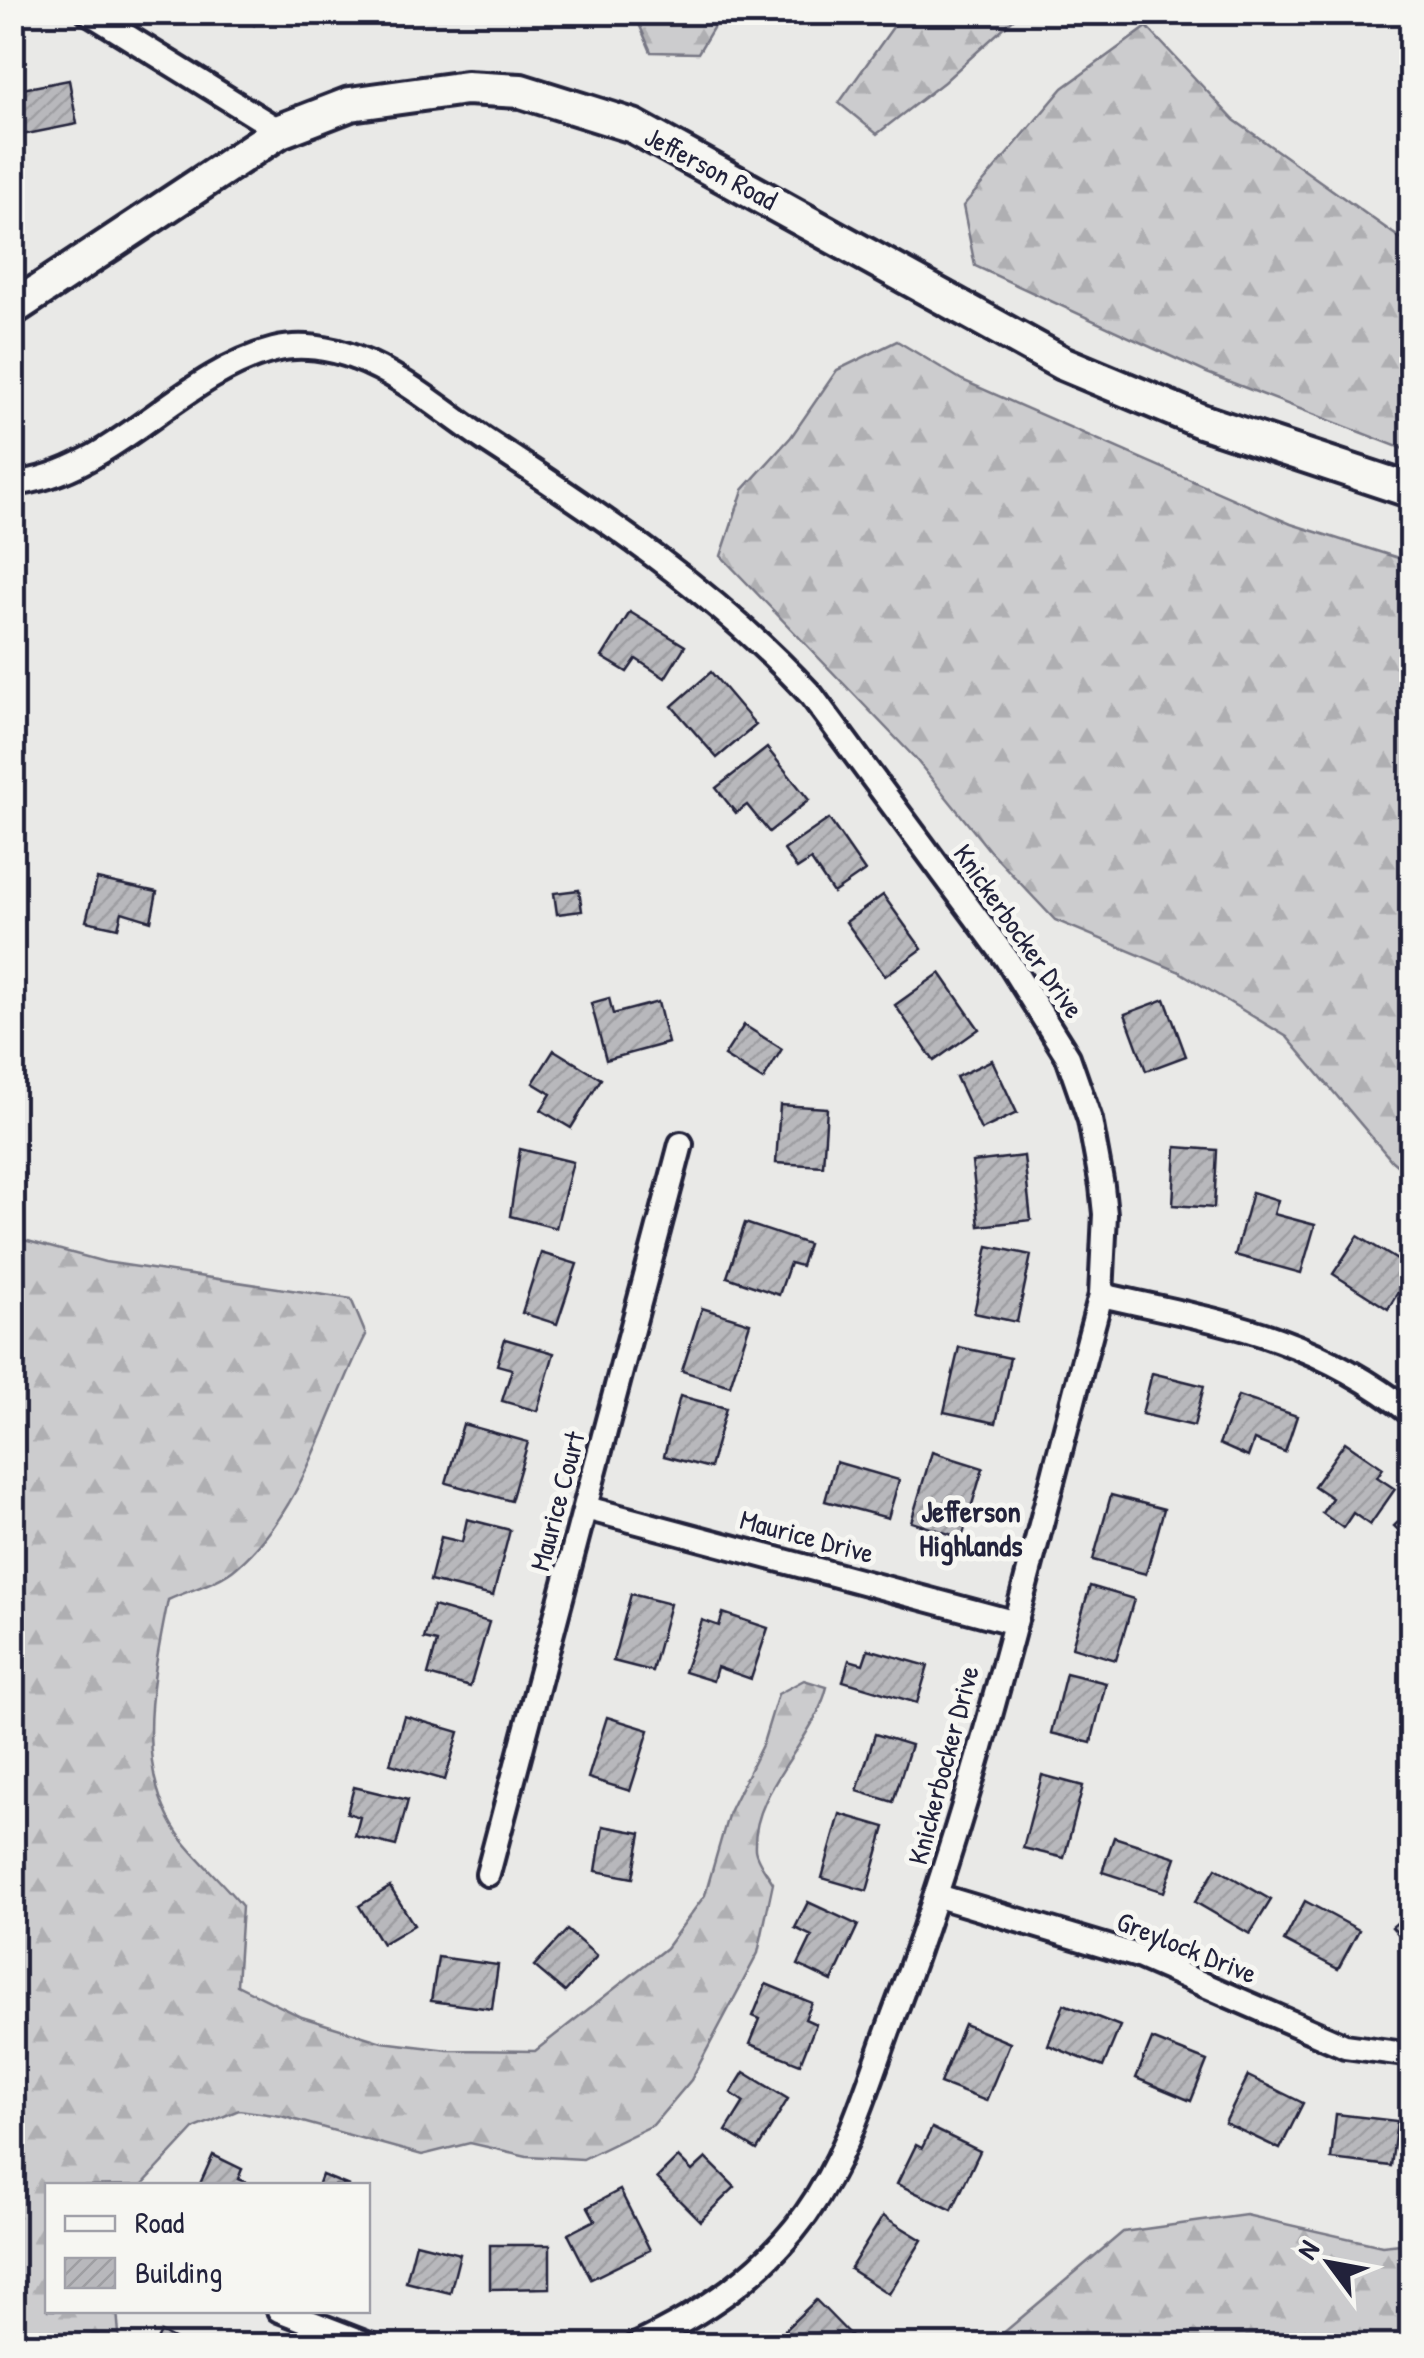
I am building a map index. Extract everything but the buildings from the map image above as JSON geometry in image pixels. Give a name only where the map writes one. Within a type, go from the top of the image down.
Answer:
[{"type":"street","points":[[88,12],[280,130]]},
{"type":"street","name":"Jefferson Road","points":[[12,309],[280,130],[350,104],[405,93],[466,88],[521,91],[634,126],[1062,363],[1202,421],[1412,491]]},
{"type":"street","name":"Knickerbocker Drive","points":[[12,484],[55,476],[84,464],[247,361],[272,350],[313,348],[372,365],[637,540],[700,588],[812,696],[1006,958],[1053,1028],[1082,1090],[1097,1152],[1105,1214],[1101,1295],[938,1896],[847,2142],[806,2214],[741,2283],[694,2316],[634,2346]]},
{"type":"street","name":"Maurice Court","points":[[488,1874],[681,1144]]},
{"type":"street","points":[[1101,1295],[1295,1342],[1352,1372],[1412,1414]]},
{"type":"street","name":"Maurice Drive","points":[[586,1508],[1012,1622]]},
{"type":"street","name":"Greylock Drive","points":[[938,1896],[1138,1956],[1345,2046],[1412,2054]]},
{"type":"street","points":[[287,2313],[372,2346]]},
{"type":"green space","points":[[640,12],[722,13],[698,53],[651,52],[637,19]]},
{"type":"green space","points":[[903,13],[1020,13],[944,82],[877,134],[839,103]]},
{"type":"green space","points":[[1147,27],[1234,120],[1411,246],[1411,452],[1207,373],[975,266],[963,206],[1063,88]]},
{"type":"green space","points":[[897,341],[962,380],[1291,524],[1411,562],[1411,1177],[1392,1161],[1287,1037],[1178,971],[1055,920],[989,850],[914,757],[721,556],[743,490],[791,437],[837,370]]},
{"type":"green space","points":[[13,1237],[105,1262],[351,1299],[366,1335],[297,1489],[260,1544],[230,1573],[168,1600],[152,1693],[151,1756],[167,1815],[184,1842],[242,1906],[237,1985],[302,2017],[382,2042],[448,2050],[535,2051],[666,1948],[705,1895],[729,1812],[763,1743],[778,1694],[804,1680],[827,1687],[810,1727],[773,1786],[757,1827],[756,1853],[773,1883],[758,1953],[691,2080],[653,2125],[583,2159],[527,2156],[470,2143],[422,2155],[281,2116],[239,2110],[195,2128],[144,2183],[45,2183],[45,2313],[117,2313],[120,2345],[13,2345]]},
{"type":"green space","points":[[1246,2215],[1382,2246],[1411,2243],[1411,2345],[989,2345],[1123,2232]]},
{"type":"district","name":"Jefferson Highlands","points":[[971,1529]]}]
